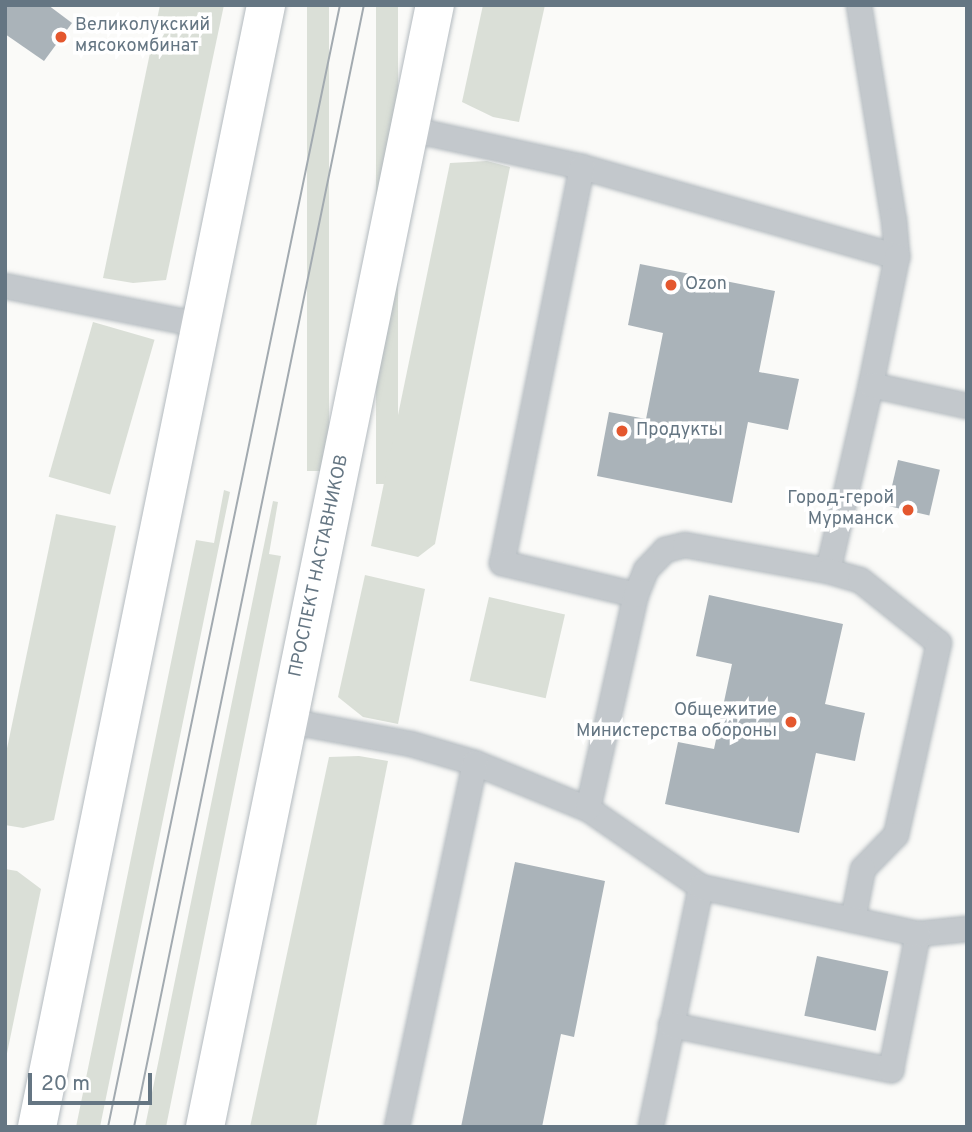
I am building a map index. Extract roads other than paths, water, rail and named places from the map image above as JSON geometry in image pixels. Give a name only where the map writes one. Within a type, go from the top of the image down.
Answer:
[{"type":"main road","points":[[37,1127],[266,5]]},
{"type":"main road","name":"ПРОСПЕКТ НАСТАВНИКОВ","points":[[205,1127],[435,5]]},
{"type":"lane","points":[[828,571],[897,257],[894,220],[859,5]]},
{"type":"lane","points":[[409,130],[582,167],[897,257]]},
{"type":"lane","points":[[582,167],[502,563],[636,595]]},
{"type":"lane","points":[[5,286],[200,325]]},
{"type":"lane","points":[[871,385],[967,406]]},
{"type":"lane","points":[[588,809],[636,595],[646,570],[664,550],[685,545],[828,571],[860,580],[939,643],[896,835],[863,869],[853,920]]},
{"type":"lane","points":[[288,721],[411,744],[475,763],[588,809],[701,887],[918,934],[967,929]]},
{"type":"lane","points":[[397,1127],[475,763]]},
{"type":"lane","points":[[651,1127],[701,887]]},
{"type":"lane","points":[[671,1026],[891,1070],[918,934]]},
{"type":"tram line","points":[[108,1127],[340,5]]},
{"type":"tram line","points":[[134,1127],[364,5]]},
{"type":"place","name":"Великолукский мясокомбинат","points":[[61,37]]},
{"type":"place","name":"Ozon","points":[[671,285]]},
{"type":"place","name":"Продукты","points":[[622,431]]},
{"type":"place","name":"Город-герой Мурманск","points":[[908,510]]},
{"type":"place","name":"Общежитие Министерства обороны","points":[[791,722]]}]
